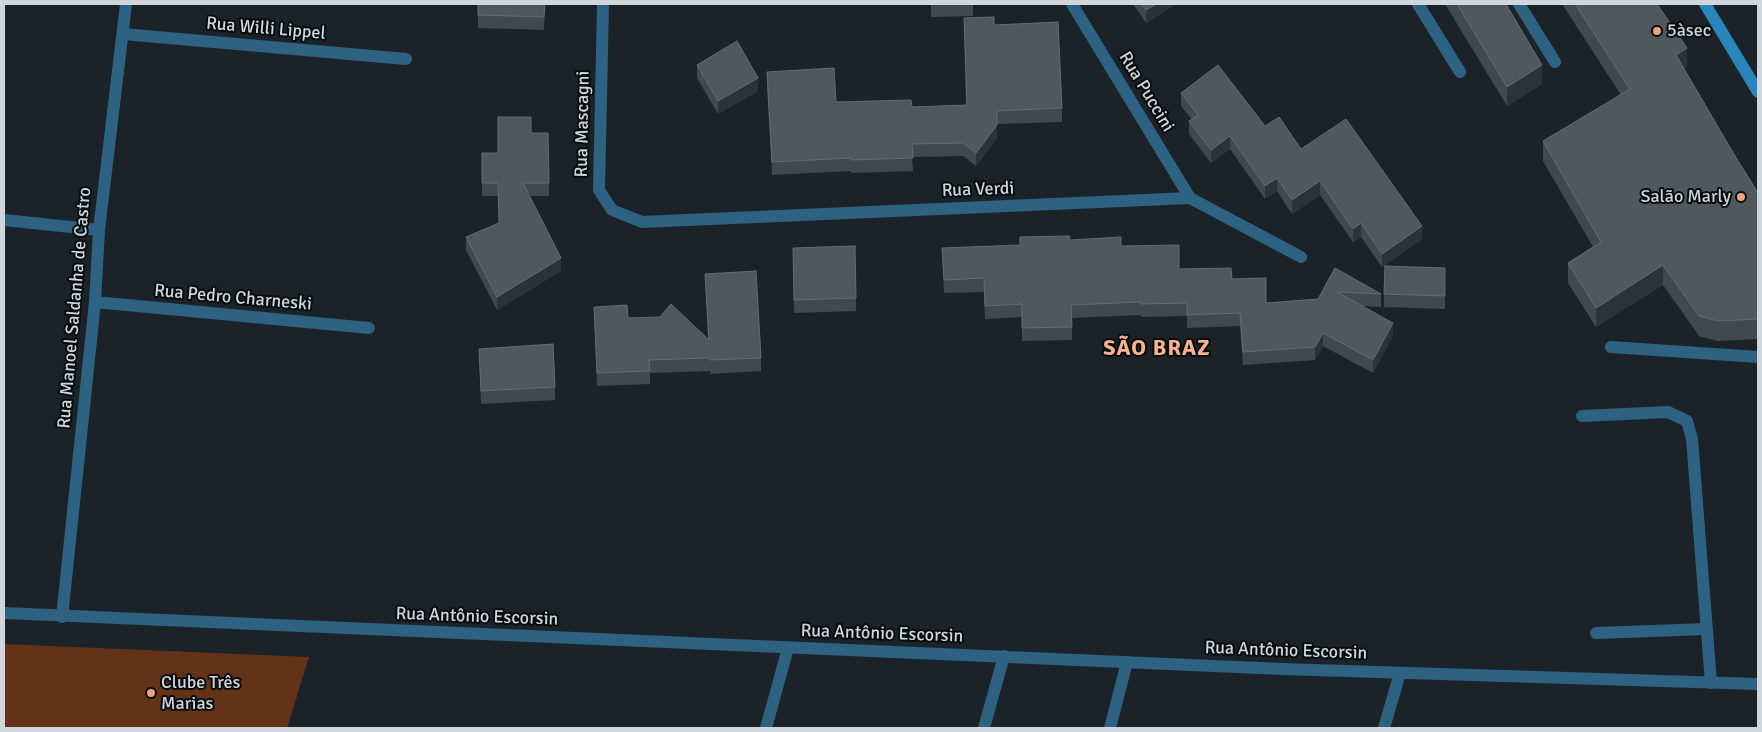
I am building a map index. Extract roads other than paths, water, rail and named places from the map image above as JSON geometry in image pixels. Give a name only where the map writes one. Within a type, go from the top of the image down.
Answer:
[{"type":"main road","points":[[1705,4],[1758,92]]},
{"type":"street","name":"Rua Manoel Saldanha de Castro","points":[[62,617],[95,302],[99,230],[126,4]]},
{"type":"street","name":"Rua Mascagni","points":[[602,4],[599,190],[612,210],[642,222]]},
{"type":"street","name":"Rua Puccini","points":[[1072,4],[1190,198]]},
{"type":"street","points":[[1418,4],[1460,72]]},
{"type":"street","points":[[1518,4],[1555,62]]},
{"type":"street","name":"Rua Willi Lippel","points":[[123,34],[406,59]]},
{"type":"street","name":"Rua Verdi","points":[[642,222],[1190,198]]},
{"type":"street","points":[[1190,198],[1301,257]]},
{"type":"street","points":[[4,220],[99,230]]},
{"type":"street","name":"Rua Pedro Charneski","points":[[95,302],[369,328]]},
{"type":"street","points":[[1611,347],[1758,357]]},
{"type":"street","points":[[1582,416],[1668,412],[1686,421],[1692,439],[1711,683]]},
{"type":"street","name":"Rua Antônio Escorsin","points":[[4,613],[1127,662],[1758,684]]},
{"type":"street","points":[[1596,634],[1707,629]]},
{"type":"street","points":[[766,728],[788,648]]},
{"type":"street","points":[[984,728],[1004,656]]},
{"type":"street","points":[[1110,728],[1127,662]]},
{"type":"street","points":[[1384,728],[1400,673]]},
{"type":"place","name":"5àsec","points":[[1657,31]]},
{"type":"place","name":"Salão Marly","points":[[1741,197]]},
{"type":"place","name":"Clube Três Marias","points":[[151,693]]},
{"type":"district","name":"SÃO BRAZ","points":[[1157,349]]}]
